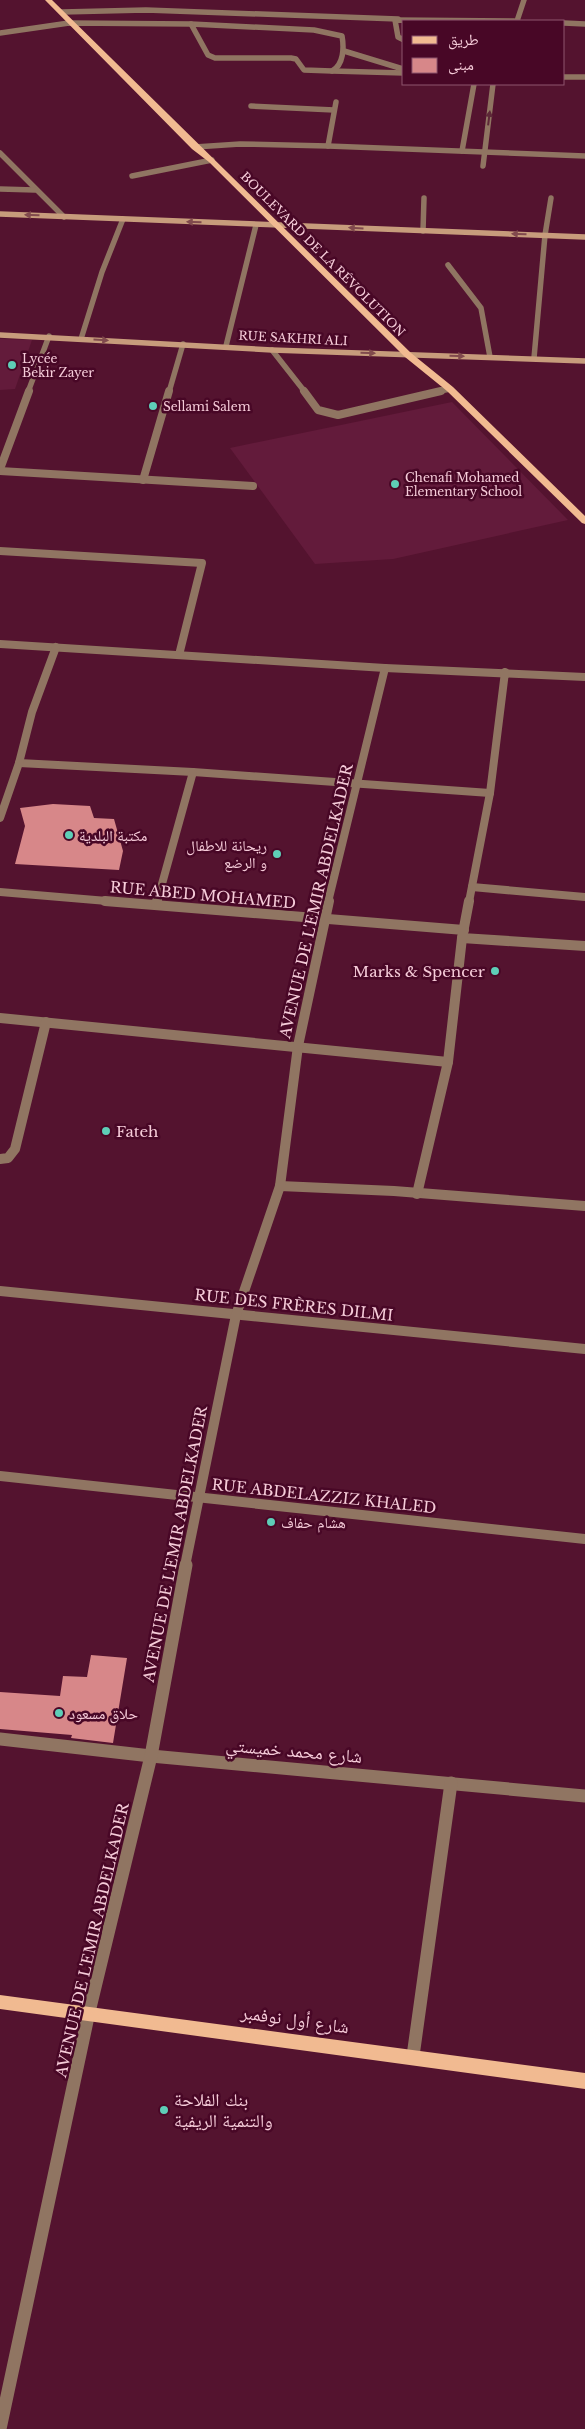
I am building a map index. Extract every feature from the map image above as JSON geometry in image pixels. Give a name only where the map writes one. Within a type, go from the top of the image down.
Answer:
[{"type":"main road","name":"BOULEVARD DE LA RÉVOLUTION","points":[[48,0],[195,147],[212,160],[278,224],[408,354],[450,389],[585,521]]},
{"type":"main road","points":[[0,214],[585,237]]},
{"type":"main road","name":"RUE SAKHRI ALI","points":[[0,335],[49,336],[272,350],[490,356],[585,361]]},
{"type":"main road","name":"شارع أول نوفمبر","points":[[0,2002],[89,2012],[585,2081]]},
{"type":"street","points":[[516,20],[524,0]]},
{"type":"street","points":[[62,12],[146,10],[449,20]]},
{"type":"street","points":[[398,18],[396,20],[398,37],[402,39]]},
{"type":"street","points":[[0,33],[69,23],[191,24],[331,32],[342,36],[344,51],[336,69],[332,71]]},
{"type":"street","points":[[565,23],[585,24]]},
{"type":"street","points":[[191,24],[208,55],[215,58],[291,58],[296,59],[304,70],[402,71]]},
{"type":"street","points":[[344,51],[402,70]]},
{"type":"street","points":[[565,77],[585,77]]},
{"type":"street","points":[[462,151],[474,85]]},
{"type":"street","points":[[483,166],[493,85]]},
{"type":"street","points":[[328,146],[336,102]]},
{"type":"street","points":[[251,106],[334,110]]},
{"type":"street","points":[[195,147],[240,144],[328,146],[585,156]]},
{"type":"street","points":[[0,153],[64,217]]},
{"type":"street","points":[[132,176],[212,160]]},
{"type":"street","points":[[0,189],[35,190]]},
{"type":"street","points":[[423,231],[424,198]]},
{"type":"street","points":[[534,358],[545,235],[551,198]]},
{"type":"street","points":[[81,339],[102,272],[123,219]]},
{"type":"street","points":[[226,346],[256,225]]},
{"type":"street","points":[[448,265],[482,308],[490,356]]},
{"type":"street","points":[[49,336],[0,470],[253,486]]},
{"type":"street","points":[[143,480],[183,344]]},
{"type":"street","points":[[272,350],[318,410],[338,415],[450,389]]},
{"type":"street","points":[[0,551],[202,563],[179,655]]},
{"type":"street","points":[[0,644],[384,668],[585,677]]},
{"type":"street","points":[[0,818],[20,763],[32,712],[56,647]]},
{"type":"street","name":"AVENUE DE L'EMIR ABDELKADER","points":[[0,2429],[89,2012],[151,1756],[198,1497],[236,1315],[280,1186],[298,1046],[324,920],[384,668]]},
{"type":"street","points":[[417,1194],[448,1062],[463,934],[490,793],[505,672]]},
{"type":"street","points":[[20,763],[193,772],[490,793]]},
{"type":"street","points":[[156,905],[193,772]]},
{"type":"street","points":[[472,887],[585,897]]},
{"type":"street","name":"RUE ABED MOHAMED","points":[[0,892],[324,920],[585,946]]},
{"type":"street","points":[[0,1018],[448,1062]]},
{"type":"street","points":[[0,1159],[8,1158],[15,1148],[46,1022]]},
{"type":"street","points":[[280,1186],[359,1187],[417,1194],[585,1206]]},
{"type":"street","name":"RUE DES FRÈRES DILMI","points":[[0,1291],[585,1348]]},
{"type":"street","name":"RUE ABDELAZZIZ KHALED","points":[[0,1476],[585,1539]]},
{"type":"street","name":"شارع محمد خميستي","points":[[0,1739],[151,1756],[585,1796]]},
{"type":"street","points":[[413,2056],[451,1783]]},
{"type":"shaded area","name":"Lycée Bekir Zayer","points":[[0,339],[32,340],[15,389],[0,390]]},
{"type":"shaded area","name":"Chenafi Mohamed Elementary School","points":[[452,402],[568,520],[393,559],[315,564],[230,448]]},
{"type":"building","name":"مكتبة البلدية","points":[[53,804],[90,806],[94,818],[114,819],[123,851],[119,870],[15,864],[25,826],[20,808]]},
{"type":"building","name":"حلاق مسعود","points":[[91,1655],[127,1658],[113,1743],[71,1738],[72,1735],[0,1729],[0,1692],[60,1696],[63,1676],[87,1677]]},
{"type":"place","name":"Lycée Bekir Zayer","points":[[12,365]]},
{"type":"place","name":"Sellami Salem","points":[[153,406]]},
{"type":"place","name":"Chenafi Mohamed Elementary School","points":[[395,484]]},
{"type":"place","name":"مكتبة البلدية","points":[[69,835]]},
{"type":"place","name":"ريحانة للاطفال و الرضع","points":[[277,854]]},
{"type":"place","name":"Marks & Spencer","points":[[495,971]]},
{"type":"place","name":"Fateh","points":[[106,1131]]},
{"type":"place","name":"هشام حفاف","points":[[271,1522]]},
{"type":"place","name":"حلاق مسعود","points":[[59,1713]]},
{"type":"place","name":"بنك الفلاحة والتنمية الريفية","points":[[164,2110]]}]
